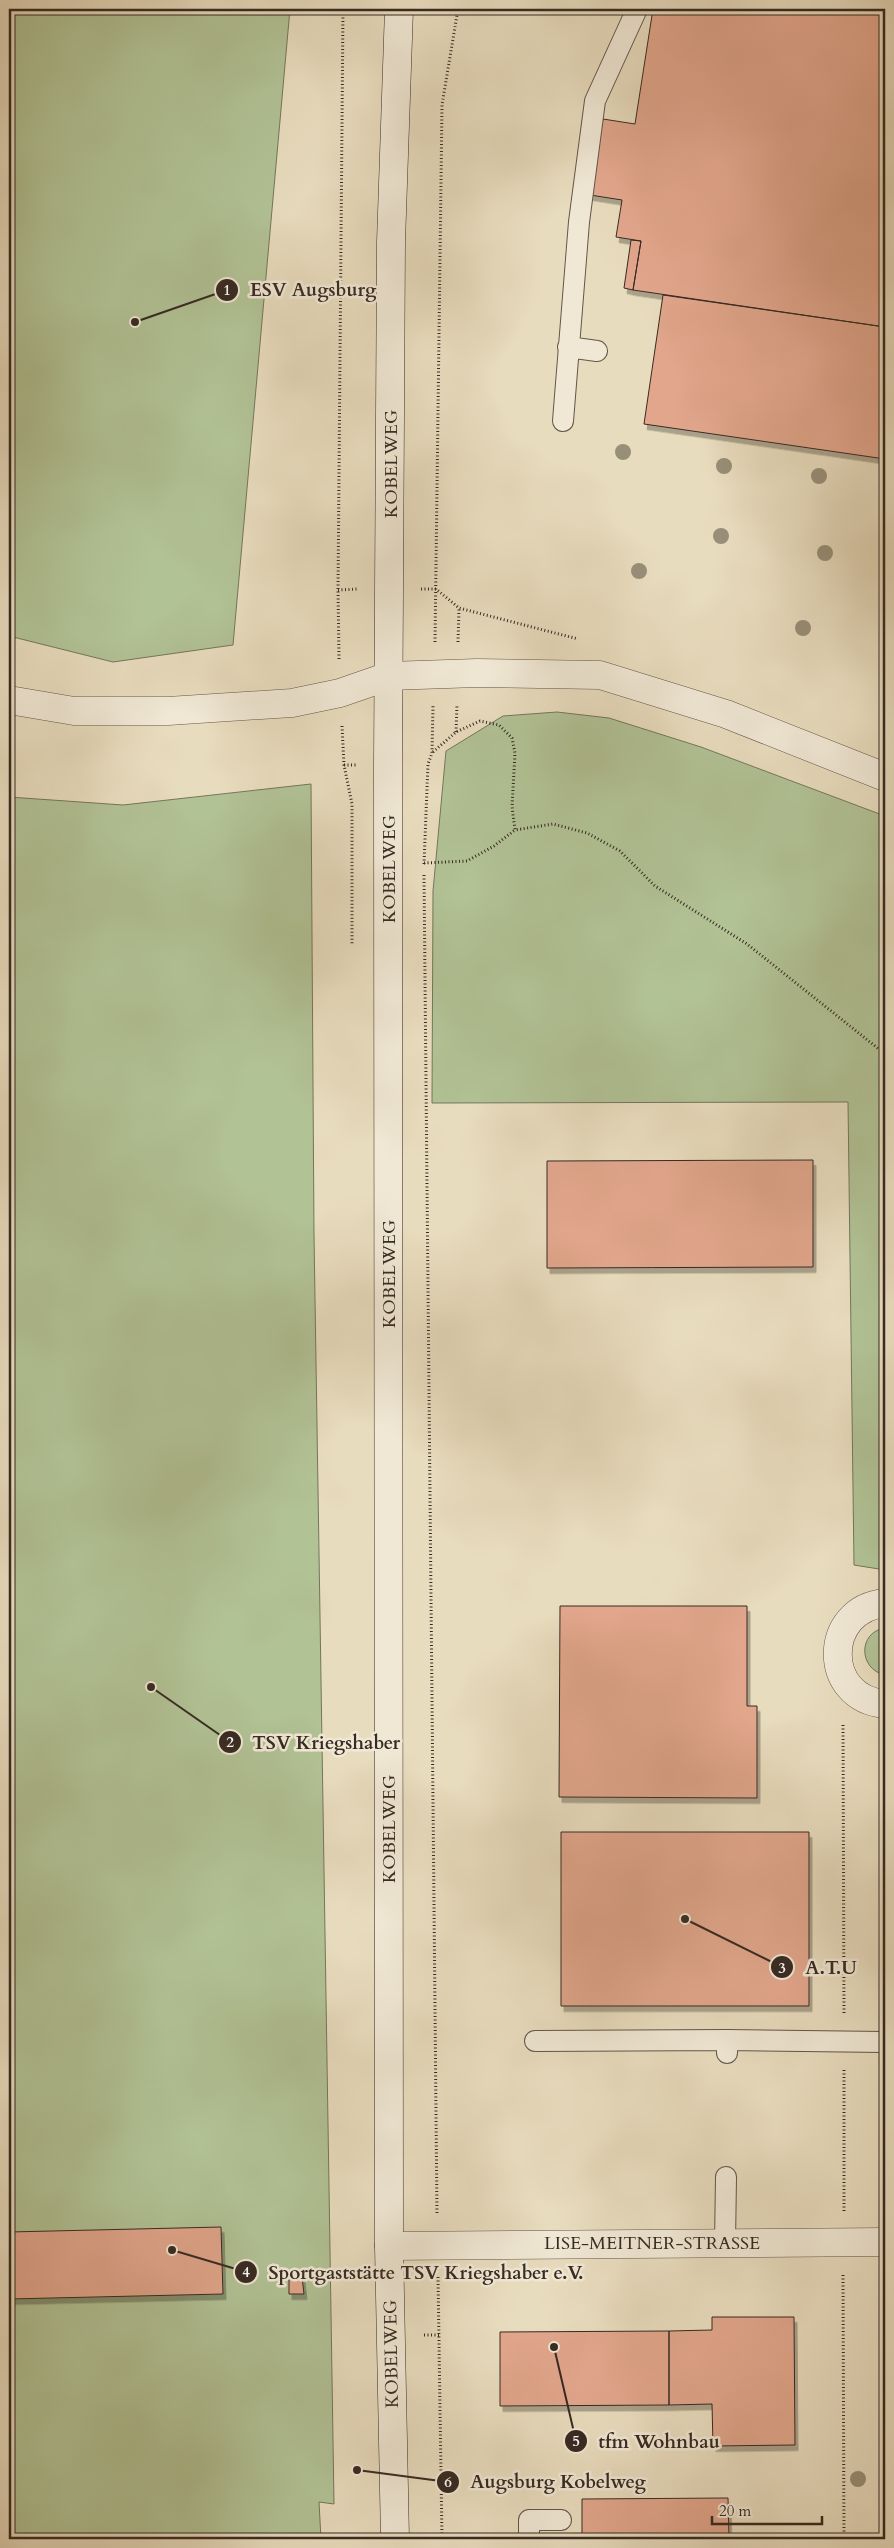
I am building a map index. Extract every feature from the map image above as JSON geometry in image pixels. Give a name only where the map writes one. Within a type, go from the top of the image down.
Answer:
[{"type":"main road","name":"KOBELWEG","points":[[395,2539],[389,2246],[389,676],[391,242],[399,9]]},
{"type":"main road","points":[[9,700],[74,710],[168,711],[292,703],[340,693],[389,676],[434,674],[600,675],[726,714],[885,777]]},
{"type":"main road","points":[[885,1603],[873,1604],[856,1613],[844,1627],[837,1644],[838,1663],[844,1681],[857,1694],[874,1703],[885,1704]]},
{"type":"main road","name":"LISE-MEITNER-STRASSE","points":[[389,2246],[885,2242]]},
{"type":"lane","points":[[563,421],[579,222],[595,101],[637,9]]},
{"type":"lane","points":[[568,347],[597,351]]},
{"type":"lane","points":[[535,2042],[727,2047],[844,2041],[885,2042]]},
{"type":"lane","points":[[725,2243],[726,2176]]},
{"type":"lane","points":[[529,2539],[529,2520],[561,2520]]},
{"type":"path","points":[[343,9],[338,590],[340,693],[344,765]]},
{"type":"path","name":"KOBELWEG","points":[[442,2539],[437,2245],[424,863],[428,764],[432,752],[434,674],[442,105],[458,9]]},
{"type":"path","points":[[882,611],[885,590]]},
{"type":"path","points":[[432,752],[456,732],[480,721],[499,726],[512,738],[515,753],[512,807],[515,830]]},
{"type":"path","points":[[424,863],[467,861],[494,846],[515,830],[552,824],[587,833],[620,851],[655,886],[747,944],[885,1054]]},
{"type":"path","points":[[844,1724],[844,2539]]},
{"type":"green space","points":[[9,9],[290,9],[233,645],[113,662],[9,636]]},
{"type":"green space","points":[[557,712],[609,718],[701,747],[885,816],[885,1570],[854,1565],[848,1102],[432,1103],[433,891],[446,751],[503,716]]},
{"type":"green space","points":[[311,784],[314,1235],[334,2504],[319,2502],[321,2539],[9,2539],[9,797],[123,805]]},
{"type":"green space","points":[[885,1628],[885,1675],[870,1666],[866,1659],[865,1651],[866,1643],[870,1636],[876,1631]]},
{"type":"building","points":[[653,9],[885,9],[885,327],[633,290],[641,241],[616,237],[622,200],[590,195],[603,119],[635,124]]},
{"type":"building","points":[[631,240],[641,241],[633,290],[624,288]]},
{"type":"building","points":[[663,295],[885,327],[885,459],[644,424]]},
{"type":"building","points":[[813,1160],[813,1267],[547,1268],[547,1161]]},
{"type":"building","points":[[560,1606],[747,1606],[747,1706],[757,1706],[757,1798],[559,1797]]},
{"type":"building","points":[[561,1832],[809,1832],[809,2006],[561,2006]]},
{"type":"building","points":[[221,2227],[223,2294],[9,2299],[9,2232]]},
{"type":"building","points":[[289,2277],[302,2277],[304,2294],[289,2294]]},
{"type":"building","points":[[712,2317],[794,2317],[795,2445],[713,2446],[712,2404],[669,2405],[669,2331],[712,2330]]},
{"type":"building","points":[[669,2331],[669,2405],[500,2406],[500,2332]]},
{"type":"building","points":[[728,2498],[729,2539],[582,2539],[582,2499]]},
{"type":"place","name":"ESV Augsburg","points":[[135,322]]},
{"type":"place","name":"TSV Kriegshaber","points":[[151,1687]]},
{"type":"place","name":"A.T.U","points":[[685,1919]]},
{"type":"place","name":"Sportgaststätte TSV Kriegshaber e.V.","points":[[172,2250]]},
{"type":"place","name":"tfm Wohnbau","points":[[554,2347]]},
{"type":"place","name":"Augsburg Kobelweg","points":[[357,2470]]}]
